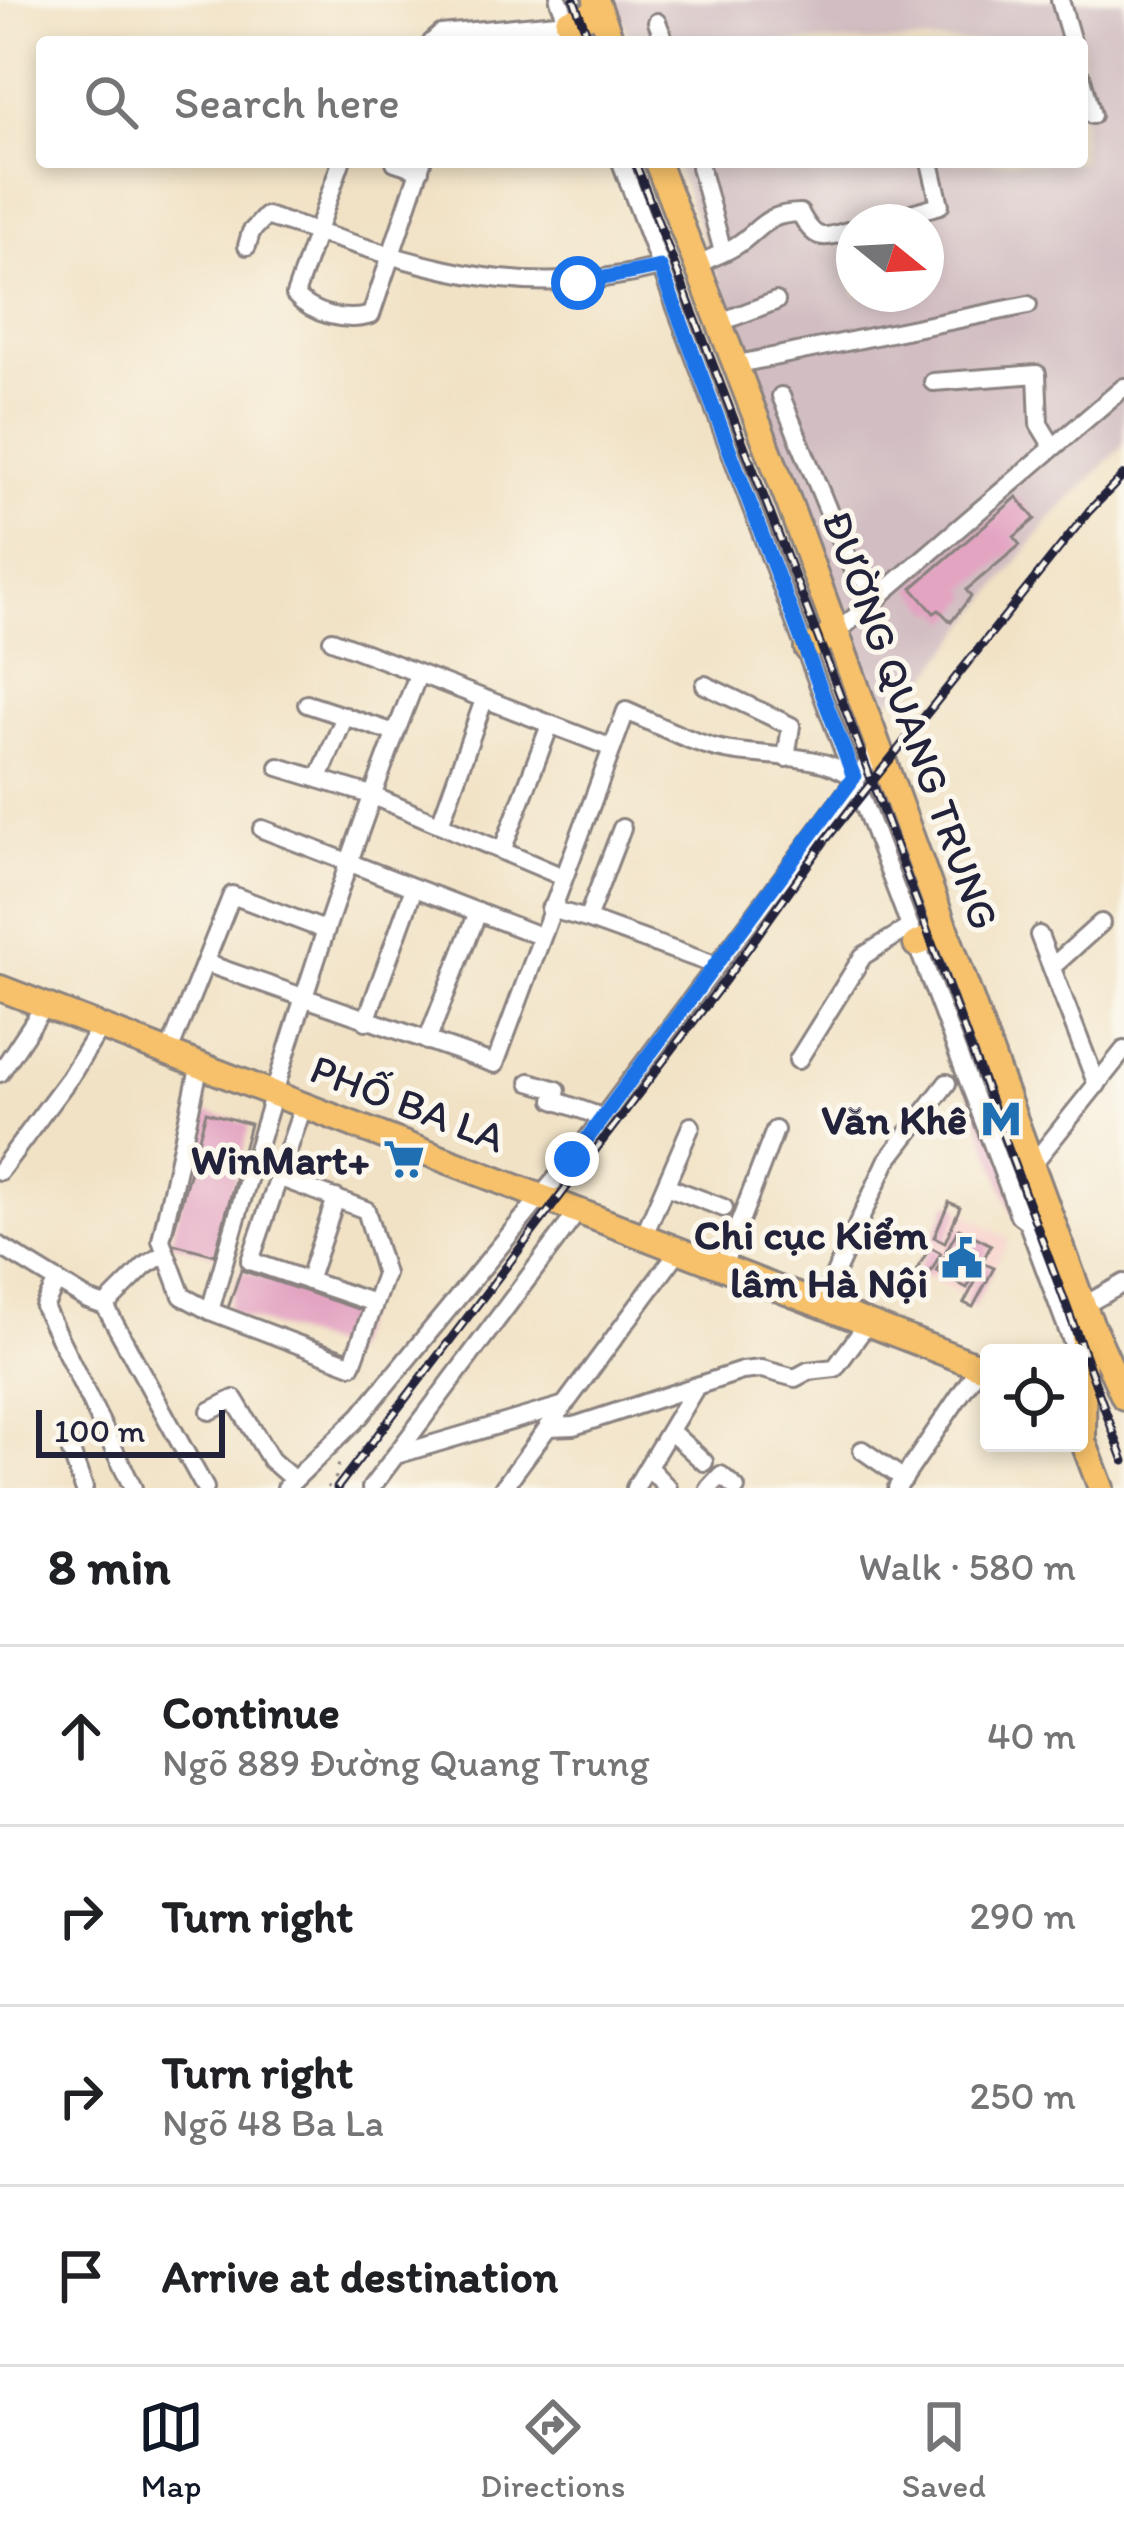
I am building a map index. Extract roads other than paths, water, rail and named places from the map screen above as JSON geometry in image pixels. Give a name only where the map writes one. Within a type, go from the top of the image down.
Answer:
[{"type":"highway","points":[[568,21],[598,6],[609,36]]},
{"type":"highway","name":"ĐƯỜNG QUANG TRUNG","points":[[659,168],[1032,1165],[1038,1217],[1124,1396]]},
{"type":"highway","points":[[807,648],[836,633]]},
{"type":"highway","points":[[913,935],[947,931]]},
{"type":"highway","name":"PHỐ BA LA","points":[[0,988],[980,1366]]},
{"type":"highway","points":[[1077,1344],[1083,1307]]},
{"type":"highway","name":"ĐƯỜNG QUANG TRUNG","points":[[1082,1344],[1083,1307]]},
{"type":"highway","points":[[1088,1399],[1124,1411]]},
{"type":"highway","name":"ĐƯỜNG QUANG TRUNG","points":[[1086,1452],[1101,1488]]},
{"type":"street","points":[[1060,0],[1070,36]]},
{"type":"street","points":[[439,36],[568,21]]},
{"type":"street","points":[[657,22],[663,36]]},
{"type":"street","points":[[1088,100],[1092,115]]},
{"type":"street","points":[[339,168],[295,295],[304,304],[344,319],[371,315],[420,168]]},
{"type":"street","points":[[623,168],[1019,1216],[1038,1217],[1074,1344]]},
{"type":"street","points":[[700,168],[722,252]]},
{"type":"street","points":[[931,168],[940,204]]},
{"type":"street","points":[[696,265],[744,241],[763,221],[794,212],[800,213],[815,236],[836,234]]},
{"type":"street","points":[[247,246],[251,232],[266,216],[457,274],[578,283],[660,267]]},
{"type":"street","points":[[718,323],[776,301]]},
{"type":"street","points":[[733,364],[1028,305]]},
{"type":"street","points":[[933,382],[1037,374],[1039,424],[1053,448]]},
{"type":"street","points":[[836,633],[1124,387]]},
{"type":"street","points":[[781,396],[851,566],[879,597]]},
{"type":"street","points":[[332,640],[612,748]]},
{"type":"street","points":[[210,1311],[302,1000],[371,795],[418,676]]},
{"type":"street","points":[[705,685],[791,727],[786,758]]},
{"type":"street","points":[[440,824],[484,700]]},
{"type":"street","points":[[307,704],[395,733]]},
{"type":"street","points":[[205,963],[495,1064],[626,711],[706,746],[832,762],[854,777]]},
{"type":"street","points":[[319,778],[345,716]]},
{"type":"street","points":[[502,850],[550,724]]},
{"type":"street","points":[[210,1411],[230,1400],[236,1402],[290,1484],[347,1427],[541,1196],[878,750]]},
{"type":"street","points":[[279,766],[371,795],[563,877]]},
{"type":"street","points":[[587,919],[622,828]]},
{"type":"street","points":[[262,829],[540,936]]},
{"type":"street","points":[[366,1021],[414,888]]},
{"type":"street","points":[[169,1052],[232,895],[325,930]]},
{"type":"street","points":[[550,909],[715,965]]},
{"type":"street","points":[[427,1041],[478,912]]},
{"type":"street","points":[[1052,968],[1101,923]]},
{"type":"street","points":[[798,1060],[863,956],[913,935]]},
{"type":"street","points":[[1039,935],[1097,1084]]},
{"type":"street","points":[[0,1073],[45,1005]]},
{"type":"street","points":[[0,1172],[70,1078],[100,1026]]},
{"type":"street","points":[[1032,1165],[1124,1050]]},
{"type":"street","points":[[200,1064],[161,1240],[182,1296],[352,1365],[385,1274],[366,1210],[278,1177]]},
{"type":"street","points":[[530,1082],[556,1090],[554,1100],[602,1117]]},
{"type":"street","points":[[821,1304],[886,1161],[947,1083]]},
{"type":"street","points":[[304,1104],[250,1261],[374,1303]]},
{"type":"street","points":[[644,1235],[692,1126]]},
{"type":"street","points":[[723,1266],[775,1130]]},
{"type":"street","points":[[666,1186],[724,1208]]},
{"type":"street","points":[[308,1281],[336,1198]]},
{"type":"street","points":[[370,1488],[579,1210]]},
{"type":"street","points":[[0,1246],[105,1306],[205,1488]]},
{"type":"street","points":[[503,1488],[680,1249]]},
{"type":"street","points":[[105,1306],[145,1266],[163,1255]]},
{"type":"street","points":[[57,1281],[44,1307],[133,1488]]},
{"type":"street","points":[[1083,1307],[1124,1283]]},
{"type":"street","points":[[548,1427],[574,1426],[742,1371],[761,1369],[795,1378],[808,1371],[835,1368],[868,1322]]},
{"type":"street","points":[[862,1450],[900,1483],[980,1373]]},
{"type":"street","points":[[635,1488],[694,1390]]},
{"type":"street","points":[[396,1454],[566,1405]]},
{"type":"street","points":[[670,1430],[704,1462]]},
{"type":"street","points":[[68,1443],[84,1488]]},
{"type":"street","points":[[648,1467],[668,1488]]},
{"type":"street","points":[[709,1488],[722,1475],[736,1488]]},
{"type":"railway","points":[[574,0],[588,36]]},
{"type":"railway","points":[[637,168],[835,682],[1124,1461]]},
{"type":"railway","points":[[337,1488],[726,979],[824,842],[1089,511],[1124,475]]},
{"type":"place","name":"Văn Khê","points":[[1001,1119]]},
{"type":"place","name":"WinMart+","points":[[404,1159]]},
{"type":"place","name":"Chi cục Kiểm lâm Hà Nội","points":[[962,1258]]}]
